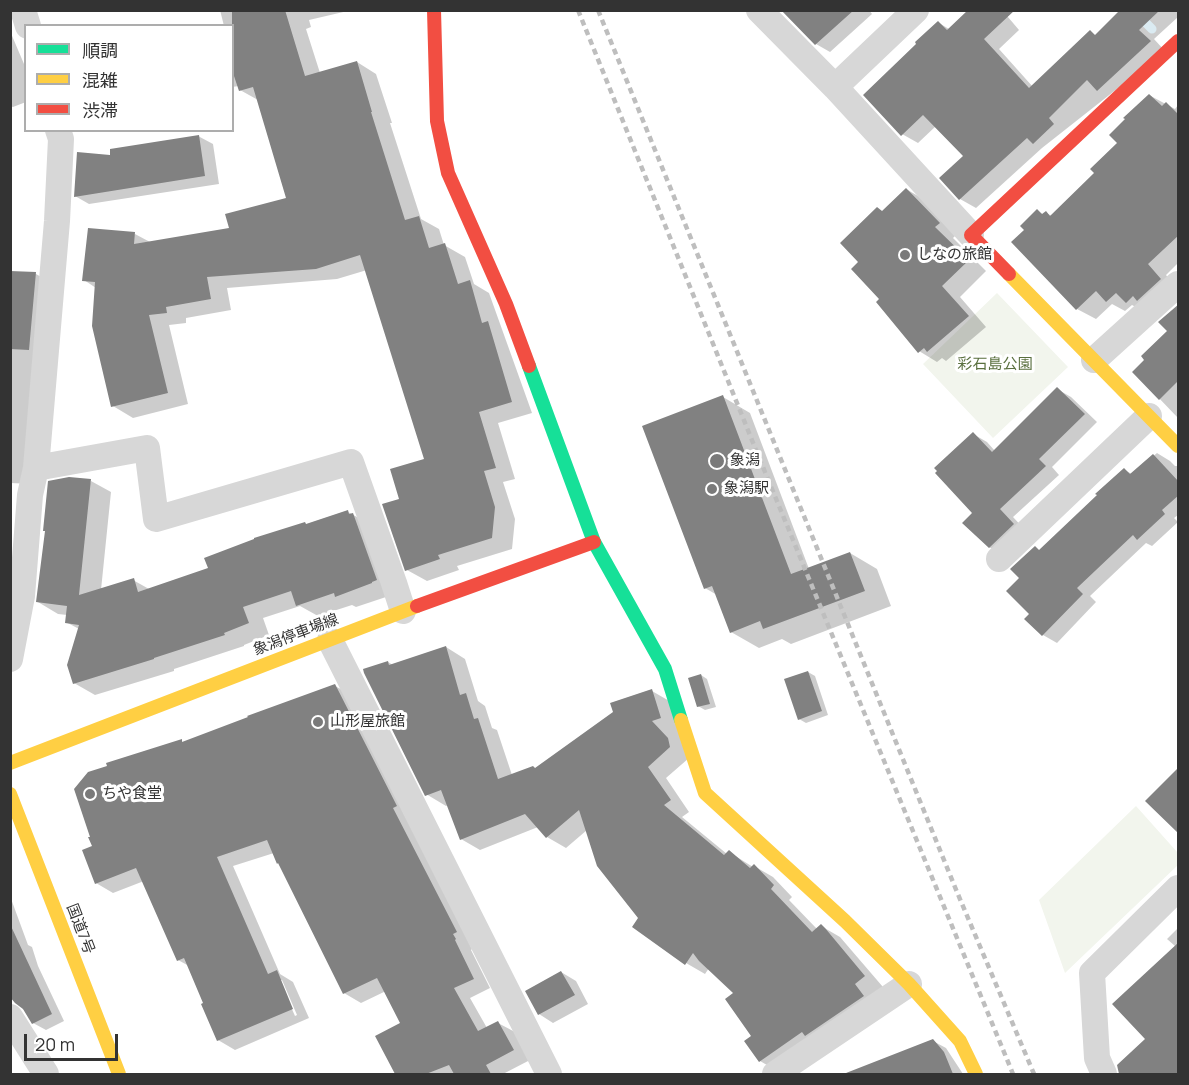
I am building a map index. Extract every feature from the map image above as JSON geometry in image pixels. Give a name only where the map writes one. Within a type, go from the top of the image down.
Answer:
[{"type":"main road","points":[[434,10],[437,121],[448,173],[506,304],[594,542],[665,669],[705,793],[845,921],[909,984],[960,1041],[976,1074]]},
{"type":"main road","points":[[1179,41],[971,235],[1179,446]]},
{"type":"main road","name":"象潟停車場線","points":[[10,763],[403,611],[594,542]]},
{"type":"main road","name":"国道7号","points":[[10,794],[119,1074]]},
{"type":"street","points":[[759,10],[835,87],[971,235]]},
{"type":"street","points":[[835,87],[916,10]]},
{"type":"street","points":[[10,659],[22,596],[30,495],[36,468],[57,221],[61,139],[59,132]]},
{"type":"street","points":[[1095,360],[1179,284]]},
{"type":"street","points":[[999,559],[1149,416]]},
{"type":"street","points":[[36,468],[147,448],[156,519],[351,462],[403,611]]},
{"type":"street","points":[[330,640],[549,1074]]},
{"type":"street","points":[[1104,1074],[1097,1058],[1092,973],[1179,888]]},
{"type":"street","points":[[776,1074],[909,984]]},
{"type":"street","points":[[10,1017],[46,1074]]},
{"type":"green space","name":"彩石島公園","points":[[997,293],[1068,367],[993,438],[923,364]]},
{"type":"green space","points":[[1136,806],[1178,853],[1178,865],[1065,973],[1039,900]]},
{"type":"building","points":[[232,10],[285,10],[305,76],[357,61],[405,220],[419,216],[429,248],[445,243],[458,284],[470,280],[482,323],[488,321],[512,402],[479,412],[496,468],[484,471],[495,507],[492,538],[438,555],[440,559],[405,571],[382,504],[399,499],[390,469],[424,459],[360,255],[316,269],[207,277],[211,299],[166,307],[167,313],[149,315],[168,393],[111,407],[92,326],[95,282],[82,281],[88,228],[135,232],[134,244],[229,228],[225,214],[286,198],[253,87],[239,91],[234,76],[234,24],[232,24]]},
{"type":"building","points":[[781,10],[854,10],[815,45]]},
{"type":"building","points":[[968,10],[1015,10],[984,39],[1029,88],[1090,30],[1095,35],[1120,10],[1160,10],[1139,30],[1151,41],[1097,91],[1087,80],[1049,118],[1054,124],[1033,144],[1027,138],[959,200],[939,178],[963,156],[923,115],[901,136],[863,95],[938,21],[947,30]]},
{"type":"building","points":[[1149,94],[1162,106],[1166,102],[1179,115],[1179,235],[1148,264],[1161,279],[1137,301],[1133,296],[1126,303],[1116,293],[1106,302],[1096,291],[1076,310],[1011,242],[1024,230],[1020,226],[1037,209],[1042,214],[1046,211],[1050,216],[1094,173],[1090,169],[1117,143],[1109,135],[1125,119],[1123,118]]},
{"type":"building","points":[[199,135],[205,176],[74,197],[77,152],[110,155],[110,149]]},
{"type":"building","points":[[906,188],[940,223],[935,227],[969,260],[942,286],[969,316],[927,352],[924,348],[918,353],[876,302],[879,299],[851,269],[858,262],[840,243],[877,207],[882,211]]},
{"type":"building","points":[[10,271],[36,272],[29,350],[10,349]]},
{"type":"building","points":[[1179,304],[1179,380],[1159,400],[1132,372],[1144,360],[1141,356],[1167,331],[1158,322]]},
{"type":"building","points":[[1057,387],[1085,414],[1039,459],[1046,466],[1000,509],[1014,524],[989,548],[962,523],[972,513],[935,473],[937,471],[934,468],[973,432],[992,452]]},
{"type":"building","name":"象潟駅","points":[[723,395],[791,574],[850,552],[865,591],[763,629],[760,621],[730,633],[712,586],[704,589],[642,426]]},
{"type":"building","points":[[1153,454],[1179,482],[1179,495],[1162,510],[1165,514],[1137,540],[1133,535],[1077,588],[1083,594],[1042,636],[1024,619],[1029,614],[1006,591],[1019,578],[1010,569],[1035,546],[1039,550],[1124,468],[1130,474]]},
{"type":"building","points":[[69,477],[91,479],[79,595],[134,578],[138,592],[208,568],[204,558],[254,538],[348,510],[349,514],[353,513],[377,580],[335,597],[334,593],[296,606],[291,591],[243,607],[249,623],[224,633],[225,635],[73,684],[67,665],[79,625],[65,623],[67,606],[36,602],[45,531],[43,531],[48,481]]},
{"type":"building","points":[[446,646],[460,695],[466,693],[474,719],[478,718],[498,779],[533,766],[535,768],[613,712],[610,703],[652,689],[661,718],[652,721],[668,738],[670,747],[648,767],[671,800],[664,805],[724,855],[729,850],[750,868],[754,864],[774,885],[771,889],[812,932],[821,924],[865,976],[855,984],[864,996],[805,1036],[802,1032],[759,1062],[744,1041],[751,1036],[725,999],[733,993],[693,953],[685,965],[632,927],[638,918],[597,866],[579,810],[546,838],[525,814],[460,840],[441,790],[425,796],[363,669],[388,661],[389,665]]},
{"type":"building","points":[[808,671],[822,711],[798,720],[784,679]]},
{"type":"building","points":[[701,674],[710,704],[697,707],[688,678]]},
{"type":"building","points":[[335,684],[397,806],[393,808],[457,932],[453,934],[455,940],[474,979],[454,988],[478,1031],[498,1021],[514,1050],[486,1065],[491,1074],[454,1074],[449,1065],[426,1074],[395,1074],[375,1036],[400,1023],[377,978],[343,994],[267,840],[217,857],[268,974],[277,970],[293,1009],[217,1041],[184,958],[177,961],[136,868],[95,884],[82,850],[92,846],[74,789],[88,772],[107,766],[106,763],[182,739],[182,742]]},
{"type":"building","points":[[1179,767],[1179,834],[1145,801]]},
{"type":"building","points":[[10,924],[52,1014],[32,1024],[23,1009],[10,997]]},
{"type":"building","points":[[1179,942],[1179,1074],[1119,1074],[1117,1065],[1145,1039],[1112,1004]]},
{"type":"building","points":[[561,971],[575,995],[538,1015],[525,991]]},
{"type":"building","points":[[933,1039],[944,1052],[953,1074],[846,1073]]},
{"type":"waterway","points":[[1139,16],[1152,29]]},
{"type":"railway","points":[[578,10],[1013,1074]]},
{"type":"railway","points":[[598,10],[957,892],[1034,1074]]},
{"type":"traffic: fast","points":[[529,366],[594,542],[665,669],[681,720]]},
{"type":"traffic: slow","points":[[1009,274],[1178,446]]},
{"type":"traffic: slow","points":[[10,763],[417,606]]},
{"type":"traffic: slow","points":[[681,720],[705,793],[845,921],[909,984],[960,1041],[976,1074]]},
{"type":"traffic: slow","points":[[10,794],[119,1074]]},
{"type":"traffic: jam","points":[[434,10],[437,121],[448,173],[506,304],[529,366]]},
{"type":"traffic: jam","points":[[1009,274],[971,235],[1178,41]]},
{"type":"traffic: jam","points":[[417,606],[594,542]]},
{"type":"place","name":"しなの旅館","points":[[905,255]]},
{"type":"place","name":"象潟","points":[[717,461]]},
{"type":"place","name":"象潟駅","points":[[712,489]]},
{"type":"place","name":"山形屋旅館","points":[[318,722]]},
{"type":"place","name":"ちや食堂","points":[[90,794]]}]
